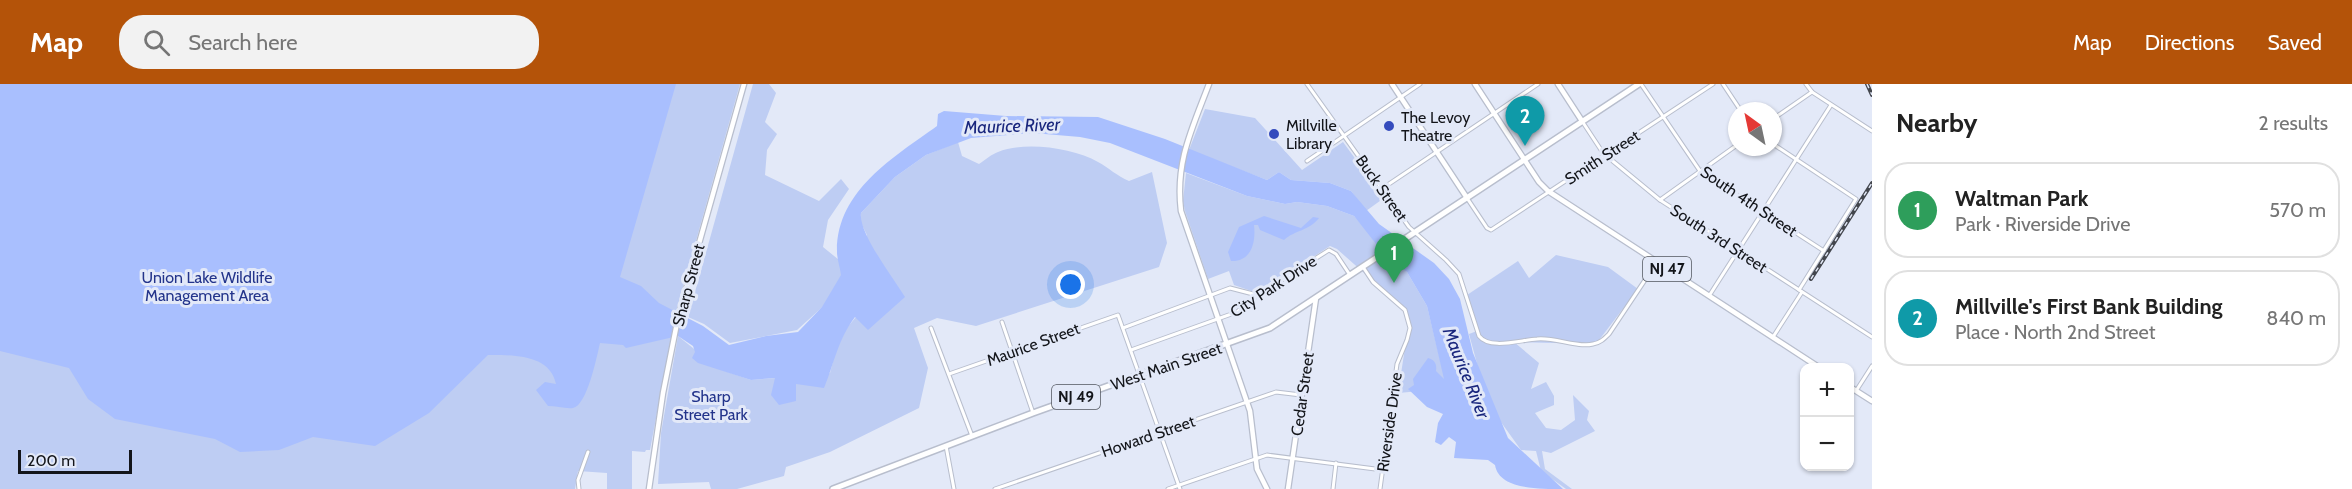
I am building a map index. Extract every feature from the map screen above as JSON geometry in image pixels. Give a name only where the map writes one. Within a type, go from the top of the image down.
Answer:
[{"type":"highway","name":"NJ 49","points":[[1415,232],[1640,84]]},
{"type":"highway","name":"West Main Street","points":[[832,489],[1270,328],[1415,232]]},
{"type":"main road","name":"Sharp Street","points":[[649,489],[663,393],[678,318],[744,84]]},
{"type":"main road","points":[[1209,84],[1186,145],[1179,172],[1179,192],[1183,218],[1247,402],[1253,425],[1255,459],[1259,475],[1267,489]]},
{"type":"main road","points":[[1392,84],[1467,198]]},
{"type":"main road","name":"NJ 47","points":[[1475,84],[1539,182],[1549,192],[1812,363]]},
{"type":"main road","points":[[1558,84],[1582,121]]},
{"type":"main road","name":"Cedar Street","points":[[1288,489],[1316,298]]},
{"type":"main road","points":[[1856,391],[1872,401]]},
{"type":"street","name":"Buck Street","points":[[1307,84],[1415,232],[1459,274],[1479,336],[1488,343],[1541,339],[1586,345],[1598,343],[1608,334],[1657,262]]},
{"type":"street","points":[[1307,161],[1420,84]]},
{"type":"street","points":[[1383,188],[1539,84]]},
{"type":"street","name":"South 4th Street","points":[[1640,84],[1700,171],[1824,251]]},
{"type":"street","name":"Smith Street","points":[[1467,198],[1486,228],[1491,230],[1713,84]]},
{"type":"street","points":[[1723,84],[1735,102]]},
{"type":"street","points":[[1806,84],[1812,92],[1872,131]]},
{"type":"street","points":[[1782,113],[1812,92]]},
{"type":"street","points":[[1709,296],[1831,105]]},
{"type":"street","name":"South 3rd Street","points":[[1582,121],[1605,155],[1660,200],[1872,337]]},
{"type":"street","points":[[1773,337],[1856,200],[1848,192],[1782,150]]},
{"type":"street","points":[[1660,200],[1728,151]]},
{"type":"street","name":"City Park Drive","points":[[1217,320],[1237,312],[1258,295],[1329,250],[1336,254],[1350,275]]},
{"type":"street","name":"Riverside Drive","points":[[1363,267],[1373,282],[1405,310],[1410,328],[1397,364],[1380,489]]},
{"type":"street","points":[[1179,487],[1123,328],[1233,288],[1258,295]]},
{"type":"street","name":"Maurice Street","points":[[949,374],[1118,315],[1123,328]]},
{"type":"street","points":[[1131,350],[1217,320]]},
{"type":"street","points":[[1002,322],[1034,413]]},
{"type":"street","points":[[931,328],[972,436]]},
{"type":"street","points":[[1856,391],[1872,366]]},
{"type":"street","name":"Howard Street","points":[[995,489],[1276,392],[1302,395]]},
{"type":"street","points":[[946,446],[954,489]]},
{"type":"street","points":[[579,489],[578,480],[588,452]]},
{"type":"street","points":[[1168,489],[1267,455],[1383,470]]},
{"type":"street","points":[[1333,489],[1336,463]]},
{"type":"green space","name":"Union Lake Wildlife Management Area","points":[[0,84],[740,84],[676,312],[650,450],[632,451],[632,489],[607,489],[607,473],[578,471],[575,489],[0,489]]},
{"type":"green space","points":[[753,84],[769,84],[776,93],[765,122],[777,134],[767,150],[765,175],[819,201],[841,179],[849,189],[828,220],[823,247],[844,264],[839,292],[797,330],[730,343],[704,324],[688,317]]},
{"type":"green space","points":[[1205,109],[1255,118],[1302,170],[1343,142],[1384,198],[1366,211],[1351,191],[1330,183],[1291,180],[1279,172],[1267,180],[1189,150]]},
{"type":"green space","name":"Sharp Street Park","points":[[958,142],[962,156],[979,164],[998,152],[1035,147],[1062,150],[1088,157],[1129,181],[1152,172],[1167,243],[1159,267],[976,326],[937,318],[914,328],[928,368],[919,408],[830,452],[786,467],[784,476],[737,489],[711,489],[709,482],[658,484],[661,433],[678,336],[719,369],[751,380],[776,378],[796,384],[830,373],[835,353],[846,329],[856,317],[867,235],[860,221],[861,213],[895,177],[926,155]]},
{"type":"green space","points":[[1186,173],[1247,196],[1285,204],[1297,202],[1327,206],[1354,216],[1407,272],[1427,306],[1445,380],[1432,390],[1398,393],[1409,322],[1407,311],[1337,249],[1330,246],[1257,293],[1234,285],[1229,271],[1208,279],[1185,211],[1183,201]]},
{"type":"green space","points":[[1556,255],[1608,267],[1638,289],[1596,344],[1514,342],[1539,363],[1531,389],[1546,382],[1554,396],[1554,405],[1535,413],[1546,428],[1561,430],[1575,420],[1573,395],[1589,411],[1587,420],[1595,431],[1551,453],[1542,451],[1545,469],[1572,489],[1566,489],[1541,471],[1536,451],[1521,450],[1488,404],[1469,334],[1477,331],[1467,295],[1518,261],[1529,278]]},
{"type":"water","name":"Union Lake Wildlife Management Area","points":[[0,84],[676,84],[620,277],[641,286],[659,303],[703,326],[729,345],[766,336],[798,332],[822,307],[841,275],[837,252],[839,230],[846,211],[870,178],[886,163],[937,126],[938,114],[944,111],[1006,116],[1098,117],[1165,139],[1267,180],[1279,172],[1291,180],[1330,183],[1351,191],[1379,224],[1434,263],[1449,279],[1460,299],[1473,353],[1508,438],[1563,489],[1531,488],[1511,483],[1498,473],[1495,465],[1488,460],[1454,458],[1456,442],[1449,437],[1441,445],[1435,442],[1438,423],[1443,414],[1427,407],[1408,389],[1414,385],[1413,379],[1428,358],[1435,363],[1436,371],[1444,379],[1427,306],[1407,272],[1388,259],[1354,216],[1327,206],[1297,202],[1285,204],[1247,196],[1110,143],[1080,137],[1033,133],[971,138],[926,155],[895,177],[861,213],[865,232],[885,268],[905,297],[868,330],[855,317],[840,343],[824,388],[796,384],[796,401],[779,405],[771,395],[775,378],[751,380],[698,363],[692,358],[695,352],[693,346],[678,336],[626,348],[623,345],[600,343],[587,390],[583,399],[573,408],[548,406],[536,390],[545,382],[556,384],[552,374],[538,362],[518,356],[488,355],[429,413],[375,446],[313,437],[279,450],[240,452],[215,439],[115,419],[88,399],[69,368],[0,351]]},
{"type":"water","points":[[1264,216],[1301,228],[1313,217],[1319,218],[1311,226],[1284,240],[1254,225],[1253,244],[1248,254],[1244,258],[1231,261],[1228,252],[1239,227]]},
{"type":"railway","points":[[1867,84],[1872,95]]},
{"type":"railway","points":[[1811,279],[1872,183]]},
{"type":"place","name":"The Levoy Theatre","points":[[1389,126]]},
{"type":"place","name":"Millville Library","points":[[1274,134]]},
{"type":"place","name":"Millville's First Bank Building","points":[[1525,146]]},
{"type":"place","name":"Waltman Park","points":[[1394,283]]},
{"type":"water label","name":"Maurice River","points":[[1012,126]]},
{"type":"water label","name":"Maurice River","points":[[1466,373]]}]
